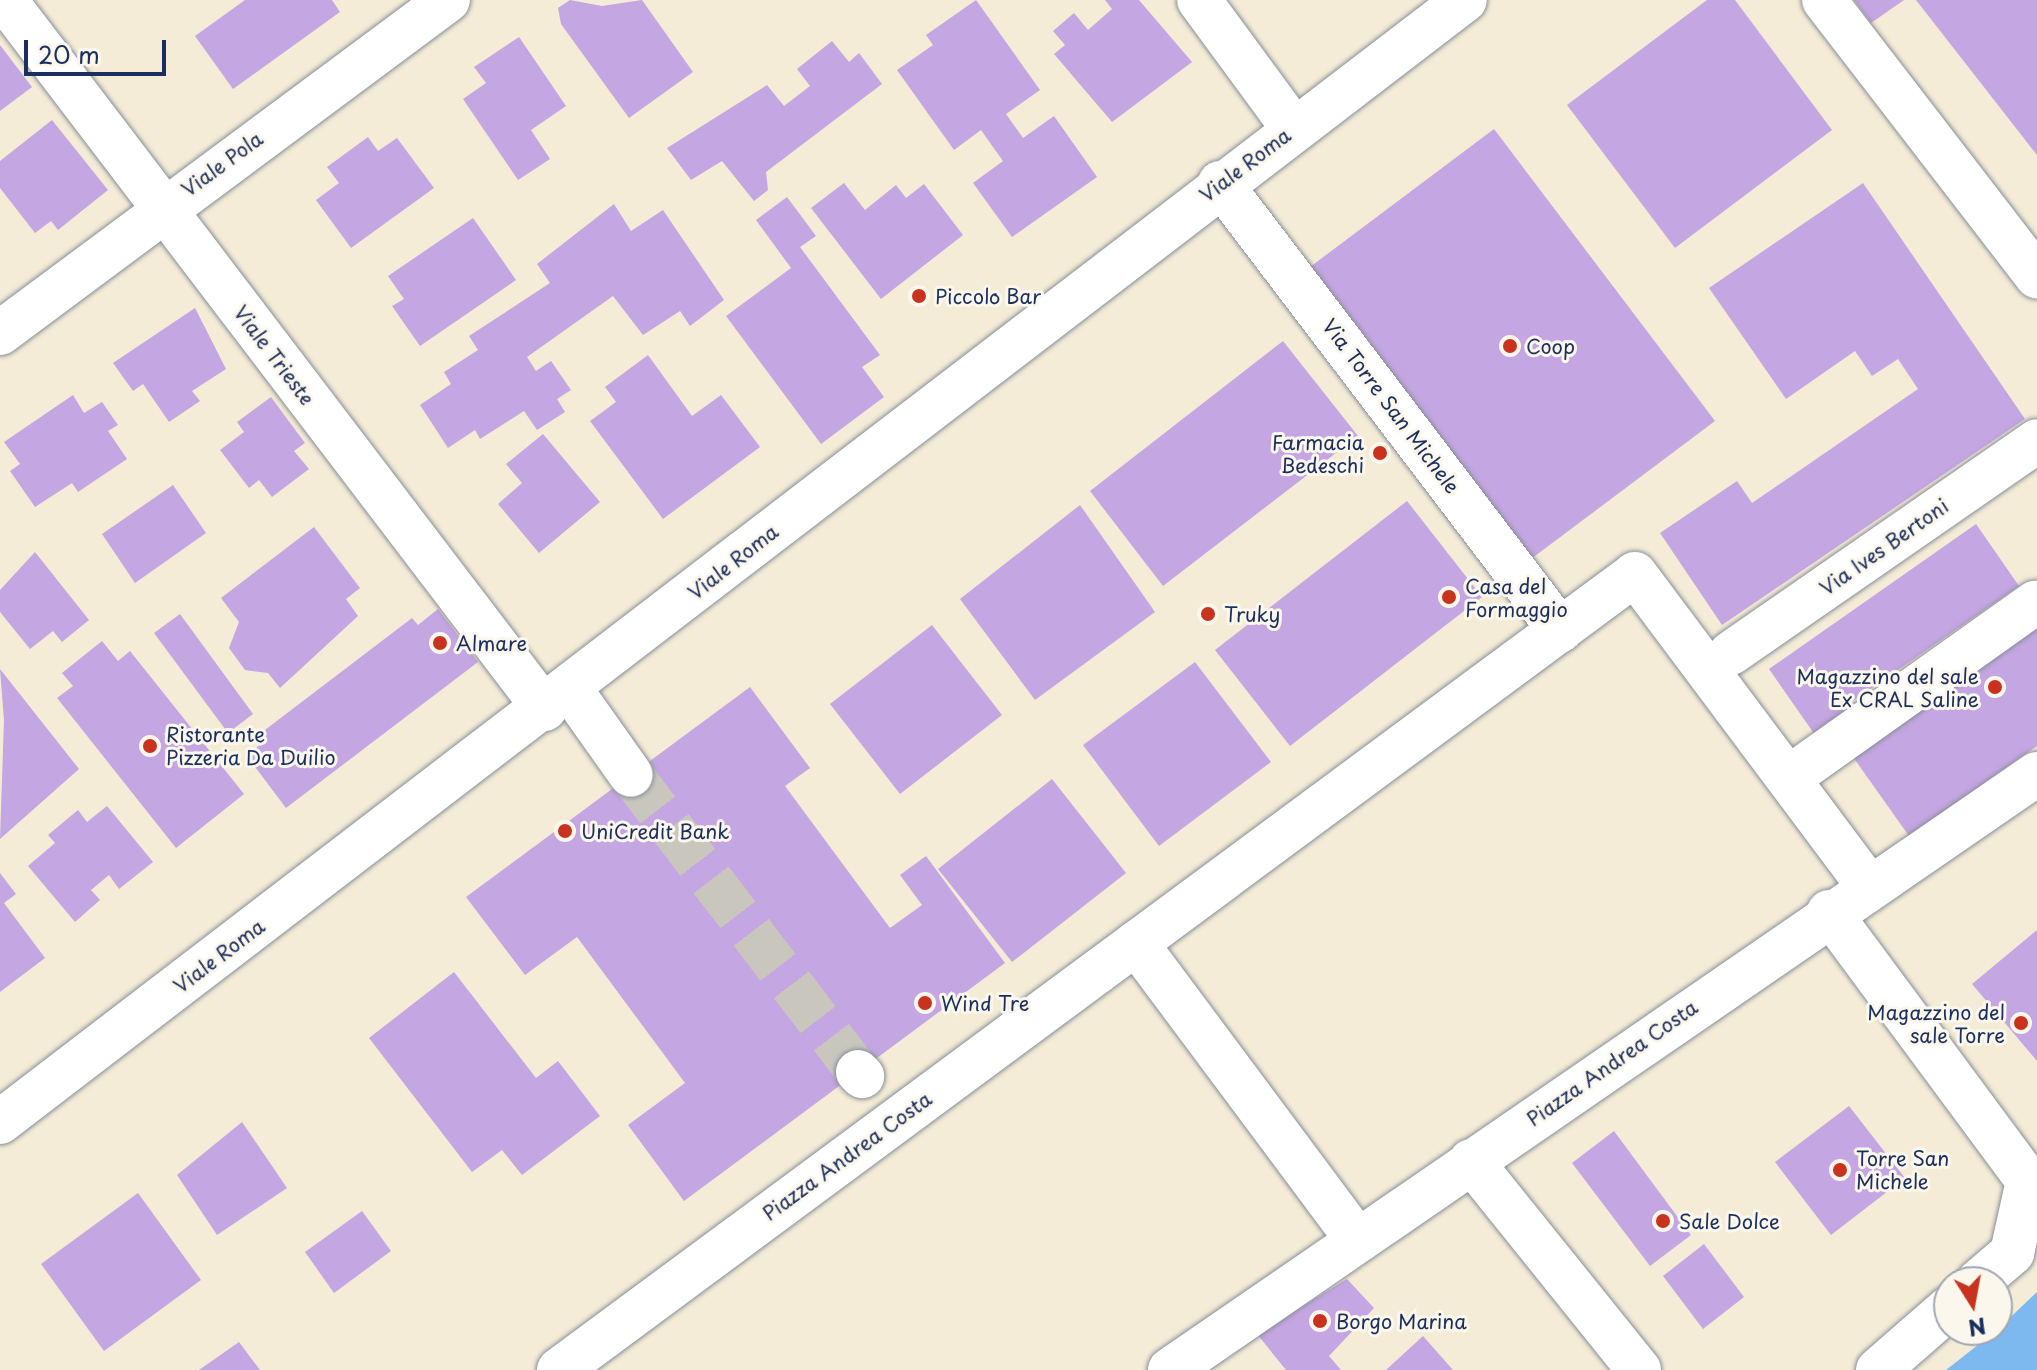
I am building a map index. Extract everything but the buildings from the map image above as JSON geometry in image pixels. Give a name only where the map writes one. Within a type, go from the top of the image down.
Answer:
[{"type":"street","name":"Viale Trieste","points":[[5,0],[161,208],[558,699],[631,775]]},
{"type":"street","name":"Viale Pola","points":[[0,333],[161,208],[448,0]]},
{"type":"street","points":[[1199,0],[1293,128]]},
{"type":"street","name":"Viale Roma","points":[[0,1122],[558,699],[1220,183],[1465,0]]},
{"type":"street","points":[[1824,0],[2037,277]]},
{"type":"street","name":"Via Torre San Michele","points":[[1220,183],[1560,630]]},
{"type":"street","name":"Via Ives Bertoni","points":[[1731,653],[2037,441]]},
{"type":"street","name":"Piazza Andrea Costa","points":[[559,1370],[1635,574],[1790,777]]},
{"type":"street","points":[[1868,886],[1790,777],[2035,603]]},
{"type":"street","name":"Piazza Andrea Costa","points":[[1170,1370],[1829,912],[2037,774]]},
{"type":"street","points":[[1829,912],[2032,1180],[2012,1253],[1997,1266]]},
{"type":"street","points":[[1136,943],[1357,1240]]},
{"type":"street","points":[[1471,1161],[1639,1370]]},
{"type":"street","points":[[1878,1370],[1933,1322]]},
{"type":"water","points":[[2037,1292],[2037,1370],[1946,1370],[1977,1346],[2013,1346],[2013,1315]]},
{"type":"tunnel","points":[[631,775],[858,1072]]},
{"type":"place","name":"Piccolo Bar","points":[[919,296]]},
{"type":"place","name":"Coop","points":[[1510,346]]},
{"type":"place","name":"Farmacia Bedeschi","points":[[1380,453]]},
{"type":"place","name":"Casa del Formaggio","points":[[1449,597]]},
{"type":"place","name":"Truky","points":[[1208,614]]},
{"type":"place","name":"Almare","points":[[440,643]]},
{"type":"place","name":"Magazzino del sale Ex CRAL Saline","points":[[1995,687]]},
{"type":"place","name":"Ristorante Pizzeria Da Duilio","points":[[150,746]]},
{"type":"place","name":"UniCredit Bank","points":[[565,831]]},
{"type":"place","name":"Wind Tre","points":[[925,1003]]},
{"type":"place","name":"Magazzino del sale Torre","points":[[2021,1023]]},
{"type":"place","name":"Torre San Michele","points":[[1840,1170]]},
{"type":"place","name":"Sale Dolce","points":[[1663,1221]]},
{"type":"place","name":"Borgo Marina","points":[[1320,1321]]}]
